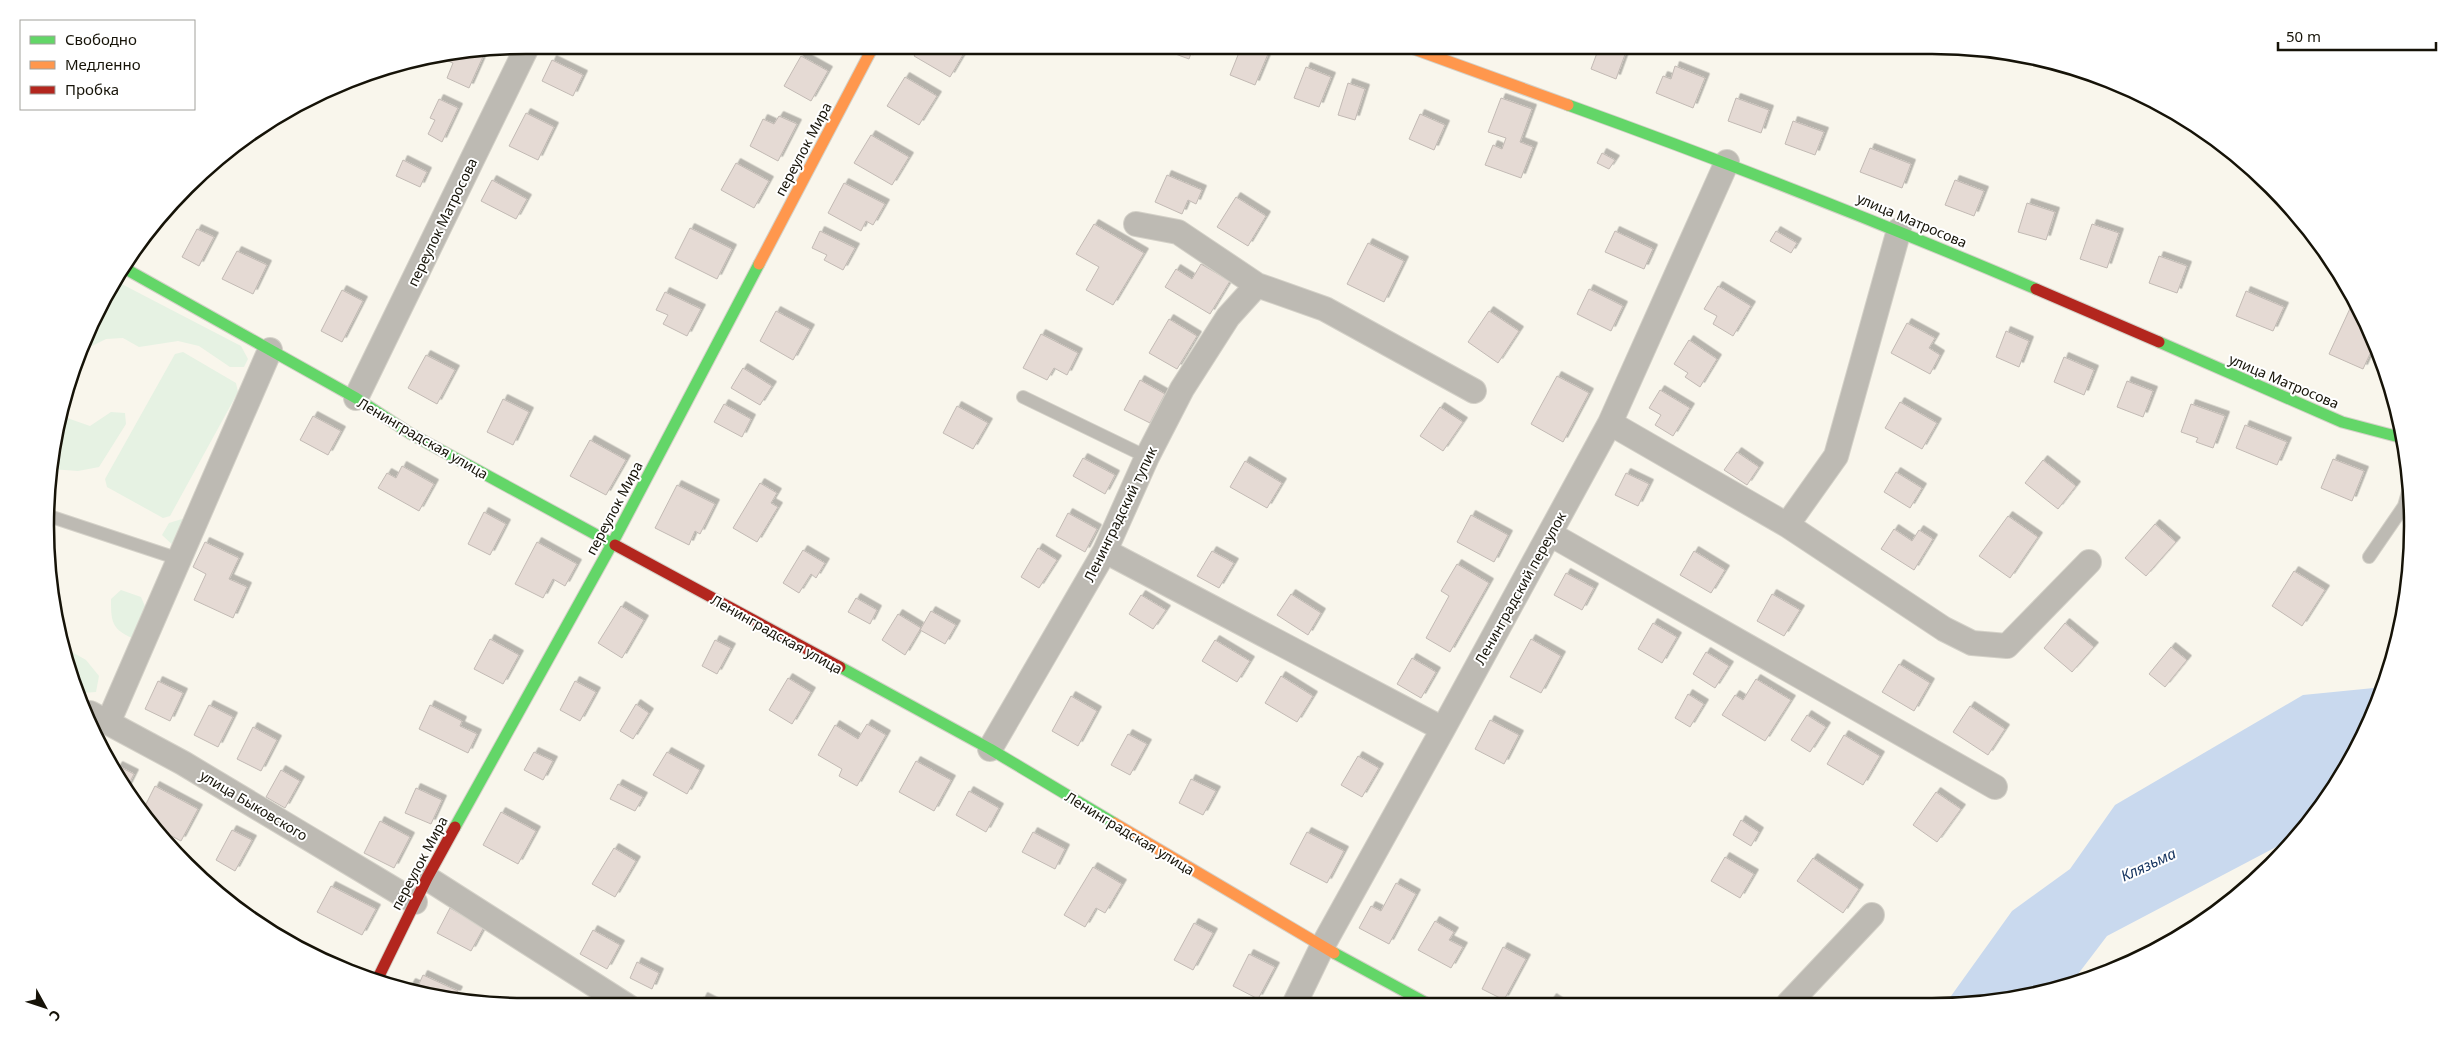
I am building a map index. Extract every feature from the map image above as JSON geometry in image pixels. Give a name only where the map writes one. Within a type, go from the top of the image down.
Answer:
[{"type":"street","name":"переулок Матросова","points":[[356,398],[524,54]]},
{"type":"street","name":"переулок Мира","points":[[380,975],[427,878],[612,544],[869,54]]},
{"type":"street","name":"улица Матросова","points":[[1428,54],[1727,162],[1899,230],[2342,422],[2395,436]]},
{"type":"street","name":"Ленинградский переулок","points":[[1297,998],[1322,947],[1444,729],[1610,422],[1727,162]]},
{"type":"street","points":[[1136,224],[1178,232],[1257,286],[1325,309],[1474,390]]},
{"type":"street","points":[[1787,525],[1836,456],[1899,230]]},
{"type":"street","name":"Ленинградская улица","points":[[129,271],[356,398],[411,434],[990,749],[1322,947],[1417,998]]},
{"type":"street","name":"Ленинградский тупик","points":[[990,749],[1105,551],[1147,457],[1182,389],[1222,325],[1257,286]]},
{"type":"street","points":[[99,718],[179,559],[270,350]]},
{"type":"street","points":[[1610,422],[1787,525],[1944,629],[1972,643],[2007,646],[2089,562]]},
{"type":"street","points":[[1550,534],[1995,787]]},
{"type":"street","points":[[1105,551],[1444,729]]},
{"type":"street","name":"улица Быковского","points":[[99,718],[182,763],[415,902]]},
{"type":"street","points":[[427,878],[615,998]]},
{"type":"street","points":[[1794,998],[1872,914]]},
{"type":"lane","points":[[1023,397],[1147,457]]},
{"type":"lane","points":[[2369,557],[2403,507]]},
{"type":"lane","points":[[54,518],[179,559]]},
{"type":"green space","points":[[121,284],[241,346],[248,359],[244,367],[230,367],[199,346],[178,341],[139,347],[123,338],[106,339],[89,347],[102,317]]},
{"type":"green space","points":[[183,352],[236,383],[238,392],[170,516],[163,518],[107,487],[105,479],[175,354]]},
{"type":"green space","points":[[111,412],[125,413],[126,424],[99,467],[78,471],[57,469],[67,417],[90,426]]},
{"type":"green space","points":[[182,519],[184,530],[175,547],[162,535],[169,523]]},
{"type":"green space","points":[[121,590],[141,597],[147,611],[132,638],[116,627],[112,618],[111,599]]},
{"type":"green space","points":[[71,651],[86,660],[99,676],[96,692],[85,693]]},
{"type":"water","name":"Клязьма","points":[[2375,688],[2356,735],[2341,762],[2307,813],[2280,845],[2107,936],[2077,975],[2024,989],[1994,994],[1950,997],[2012,911],[2070,869],[2115,805],[2303,695]]},
{"type":"building","points":[[915,54],[963,54],[950,77],[914,56]]},
{"type":"building","points":[[1175,54],[1191,54],[1189,59]]},
{"type":"building","points":[[1238,54],[1268,54],[1255,85],[1230,75]]},
{"type":"building","points":[[1597,54],[1625,54],[1616,79],[1591,69]]},
{"type":"building","points":[[483,56],[469,88],[447,78],[453,63],[447,61]]},
{"type":"building","points":[[801,56],[828,71],[811,101],[784,86]]},
{"type":"building","points":[[552,60],[583,75],[573,96],[542,81]]},
{"type":"building","points":[[1675,66],[1705,78],[1693,108],[1656,93],[1663,76],[1671,79]]},
{"type":"building","points":[[1306,67],[1331,77],[1319,107],[1294,98]]},
{"type":"building","points":[[905,77],[937,96],[919,125],[887,106]]},
{"type":"building","points":[[1348,83],[1365,89],[1355,120],[1338,115]]},
{"type":"building","points":[[1501,98],[1532,109],[1520,142],[1533,147],[1521,178],[1485,165],[1493,145],[1502,149],[1506,138],[1488,132]]},
{"type":"building","points":[[1736,98],[1769,110],[1761,133],[1728,121]]},
{"type":"building","points":[[439,99],[458,108],[442,142],[428,134],[435,120],[430,118]]},
{"type":"building","points":[[526,113],[554,127],[538,160],[509,146]]},
{"type":"building","points":[[1420,114],[1445,125],[1434,150],[1409,139]]},
{"type":"building","points":[[779,116],[797,124],[778,161],[750,146],[763,119],[774,124]]},
{"type":"building","points":[[1793,121],[1824,132],[1815,155],[1785,144]]},
{"type":"building","points":[[871,135],[909,157],[892,185],[854,163]]},
{"type":"building","points":[[1870,148],[1911,164],[1902,188],[1860,172]]},
{"type":"building","points":[[1602,153],[1615,160],[1609,169],[1597,163]]},
{"type":"building","points":[[403,160],[427,172],[420,187],[396,176]]},
{"type":"building","points":[[736,163],[769,181],[754,208],[721,190]]},
{"type":"building","points":[[1167,175],[1202,190],[1196,204],[1188,200],[1182,214],[1155,202]]},
{"type":"building","points":[[492,180],[527,199],[516,219],[481,201]]},
{"type":"building","points":[[1955,180],[1984,191],[1974,216],[1945,205]]},
{"type":"building","points":[[844,183],[885,204],[873,225],[866,221],[861,231],[828,213]]},
{"type":"building","points":[[1236,197],[1266,216],[1248,246],[1217,227]]},
{"type":"building","points":[[2027,203],[2055,212],[2046,240],[2018,232]]},
{"type":"building","points":[[1094,224],[1144,253],[1113,305],[1086,290],[1099,267],[1076,254]]},
{"type":"building","points":[[2092,224],[2119,233],[2107,268],[2080,259]]},
{"type":"building","points":[[690,228],[732,249],[717,279],[675,258]]},
{"type":"building","points":[[197,229],[214,237],[199,266],[182,257]]},
{"type":"building","points":[[820,231],[855,248],[843,270],[824,260],[827,255],[812,248]]},
{"type":"building","points":[[1615,231],[1653,249],[1644,269],[1605,252]]},
{"type":"building","points":[[1776,231],[1797,243],[1791,253],[1770,241]]},
{"type":"building","points":[[1368,243],[1404,261],[1384,302],[1347,284]]},
{"type":"building","points":[[237,251],[267,265],[253,294],[222,279]]},
{"type":"building","points":[[2159,256],[2187,266],[2177,293],[2149,283]]},
{"type":"building","points":[[1201,264],[1230,281],[1210,314],[1165,287],[1176,269],[1192,279]]},
{"type":"building","points":[[1718,286],[1751,306],[1733,336],[1713,324],[1717,316],[1704,309]]},
{"type":"building","points":[[1589,289],[1623,306],[1611,331],[1577,314]]},
{"type":"building","points":[[342,290],[363,301],[342,342],[321,331]]},
{"type":"building","points":[[2246,291],[2284,307],[2273,331],[2236,316]]},
{"type":"building","points":[[665,292],[701,309],[687,336],[663,324],[668,315],[656,310]]},
{"type":"building","points":[[2351,307],[2371,352],[2363,369],[2329,354]]},
{"type":"building","points":[[776,311],[810,329],[793,360],[760,341]]},
{"type":"building","points":[[1489,311],[1519,331],[1498,363],[1468,342]]},
{"type":"building","points":[[1169,319],[1197,336],[1177,369],[1149,353]]},
{"type":"building","points":[[1907,323],[1935,338],[1929,348],[1940,355],[1930,374],[1891,353]]},
{"type":"building","points":[[2006,331],[2029,341],[2019,367],[1996,357]]},
{"type":"building","points":[[1041,334],[1078,353],[1067,375],[1054,368],[1047,380],[1023,368]]},
{"type":"building","points":[[1689,340],[1717,359],[1700,387],[1685,377],[1688,373],[1674,364]]},
{"type":"building","points":[[426,355],[455,370],[437,404],[408,388]]},
{"type":"building","points":[[2064,357],[2094,370],[2084,395],[2054,382]]},
{"type":"building","points":[[743,368],[772,386],[760,405],[731,388]]},
{"type":"building","points":[[1557,376],[1589,393],[1563,442],[1531,424]]},
{"type":"building","points":[[1140,380],[1165,394],[1150,423],[1124,410]]},
{"type":"building","points":[[2127,381],[2153,391],[2143,417],[2117,407]]},
{"type":"building","points":[[1660,390],[1690,408],[1673,436],[1655,425],[1661,415],[1649,408]]},
{"type":"building","points":[[503,399],[529,412],[513,445],[487,432]]},
{"type":"building","points":[[1900,402],[1937,423],[1922,449],[1885,428]]},
{"type":"building","points":[[724,404],[751,419],[742,437],[714,422]]},
{"type":"building","points":[[2191,404],[2225,416],[2213,448],[2196,442],[2198,438],[2181,432]]},
{"type":"building","points":[[957,406],[988,423],[973,449],[943,433]]},
{"type":"building","points":[[1440,407],[1463,422],[1443,451],[1420,436]]},
{"type":"building","points":[[313,416],[341,431],[328,455],[300,440]]},
{"type":"building","points":[[2245,425],[2287,442],[2277,465],[2236,448]]},
{"type":"building","points":[[590,440],[626,460],[606,495],[570,476]]},
{"type":"building","points":[[1737,452],[1759,467],[1747,485],[1724,470]]},
{"type":"building","points":[[1083,458],[1115,475],[1105,494],[1073,476]]},
{"type":"building","points":[[2333,459],[2364,471],[2352,501],[2321,488]]},
{"type":"building","points":[[2043,460],[2076,486],[2058,509],[2025,483]]},
{"type":"building","points":[[1245,461],[1282,483],[1267,508],[1230,487]]},
{"type":"building","points":[[402,466],[434,484],[419,511],[378,488],[387,473],[396,478]]},
{"type":"building","points":[[1896,472],[1922,488],[1910,508],[1884,492]]},
{"type":"building","points":[[1626,473],[1649,484],[1638,506],[1615,495]]},
{"type":"building","points":[[760,483],[777,493],[771,503],[778,507],[757,542],[733,528]]},
{"type":"building","points":[[677,485],[715,504],[700,534],[695,531],[689,545],[655,528]]},
{"type":"building","points":[[484,512],[506,524],[490,555],[468,544]]},
{"type":"building","points":[[1068,513],[1097,529],[1085,552],[1056,536]]},
{"type":"building","points":[[1471,515],[1508,535],[1494,562],[1457,542]]},
{"type":"building","points":[[2008,516],[2038,537],[2010,578],[1979,556]]},
{"type":"building","points":[[2155,524],[2176,542],[2146,576],[2125,558]]},
{"type":"building","points":[[1894,529],[1912,541],[1919,530],[1933,539],[1914,570],[1881,549]]},
{"type":"building","points":[[205,542],[239,558],[229,579],[247,587],[233,618],[194,600],[206,574],[193,567]]},
{"type":"building","points":[[537,542],[577,564],[565,586],[553,579],[543,598],[515,584]]},
{"type":"building","points":[[1038,548],[1057,560],[1039,588],[1021,577]]},
{"type":"building","points":[[803,550],[825,563],[816,578],[811,574],[799,593],[783,583]]},
{"type":"building","points":[[1212,551],[1234,563],[1219,588],[1197,576]]},
{"type":"building","points":[[1694,551],[1725,570],[1711,593],[1680,575]]},
{"type":"building","points":[[1457,564],[1489,583],[1450,652],[1426,638],[1449,596],[1441,591]]},
{"type":"building","points":[[2294,571],[2325,590],[2302,626],[2272,606]]},
{"type":"building","points":[[1566,573],[1594,588],[1582,610],[1554,595]]},
{"type":"building","points":[[1291,594],[1321,613],[1308,635],[1277,615]]},
{"type":"building","points":[[1772,594],[1800,610],[1784,636],[1757,621]]},
{"type":"building","points":[[1141,595],[1166,610],[1153,629],[1129,614]]},
{"type":"building","points":[[856,598],[877,610],[870,624],[848,612]]},
{"type":"building","points":[[621,606],[644,620],[622,658],[598,643]]},
{"type":"building","points":[[931,611],[956,625],[945,644],[920,630]]},
{"type":"building","points":[[898,614],[921,628],[905,655],[882,640]]},
{"type":"building","points":[[1653,623],[1677,637],[1662,663],[1638,649]]},
{"type":"building","points":[[2065,623],[2094,647],[2072,672],[2044,648]]},
{"type":"building","points":[[490,639],[519,655],[503,684],[474,669]]},
{"type":"building","points":[[1531,639],[1561,656],[1541,693],[1510,677]]},
{"type":"building","points":[[715,640],[731,648],[717,674],[702,666]]},
{"type":"building","points":[[1215,640],[1250,661],[1237,682],[1202,661]]},
{"type":"building","points":[[2171,647],[2187,660],[2165,687],[2149,674]]},
{"type":"building","points":[[1706,652],[1729,666],[1715,688],[1693,674]]},
{"type":"building","points":[[1412,658],[1436,672],[1421,698],[1397,684]]},
{"type":"building","points":[[1899,664],[1930,683],[1914,711],[1882,692]]},
{"type":"building","points":[[1281,676],[1313,696],[1297,722],[1265,703]]},
{"type":"building","points":[[788,678],[811,692],[792,724],[769,710]]},
{"type":"building","points":[[1756,679],[1791,700],[1765,741],[1722,715],[1735,695],[1743,700]]},
{"type":"building","points":[[158,681],[183,693],[170,721],[145,709]]},
{"type":"building","points":[[575,681],[596,692],[580,721],[560,710]]},
{"type":"building","points":[[1688,694],[1704,704],[1690,727],[1675,718]]},
{"type":"building","points":[[1071,696],[1097,711],[1078,746],[1052,731]]},
{"type":"building","points":[[636,704],[649,713],[633,739],[620,731]]},
{"type":"building","points":[[209,705],[233,717],[218,747],[194,735]]},
{"type":"building","points":[[430,705],[462,721],[460,726],[477,734],[468,753],[419,729]]},
{"type":"building","points":[[1970,706],[2005,729],[1988,755],[1953,732]]},
{"type":"building","points":[[1807,715],[1826,727],[1810,752],[1791,740]]},
{"type":"building","points":[[1490,720],[1519,735],[1504,764],[1475,749]]},
{"type":"building","points":[[867,724],[886,735],[857,786],[839,776],[842,769],[818,755],[835,725],[858,739]]},
{"type":"building","points":[[253,727],[277,740],[261,771],[237,759]]},
{"type":"building","points":[[1128,734],[1147,744],[1130,775],[1111,765]]},
{"type":"building","points":[[1844,735],[1880,756],[1863,785],[1827,764]]},
{"type":"building","points":[[534,752],[553,761],[543,780],[524,770]]},
{"type":"building","points":[[667,752],[700,770],[687,794],[653,775]]},
{"type":"building","points":[[1358,756],[1379,768],[1362,797],[1341,785]]},
{"type":"building","points":[[916,761],[951,780],[934,811],[899,792]]},
{"type":"building","points":[[120,767],[134,774],[130,783]]},
{"type":"building","points":[[281,770],[300,781],[285,808],[266,797]]},
{"type":"building","points":[[1191,779],[1216,791],[1203,815],[1179,803]]},
{"type":"building","points":[[618,784],[643,797],[635,811],[610,799]]},
{"type":"building","points":[[155,786],[198,809],[181,841],[169,835],[145,805]]},
{"type":"building","points":[[416,788],[442,800],[431,824],[405,813]]},
{"type":"building","points":[[969,791],[999,808],[986,832],[956,815]]},
{"type":"building","points":[[1936,792],[1961,809],[1937,842],[1913,825]]},
{"type":"building","points":[[501,812],[536,831],[518,864],[483,845]]},
{"type":"building","points":[[1741,820],[1759,832],[1751,846],[1733,835]]},
{"type":"building","points":[[380,821],[410,837],[394,868],[364,853]]},
{"type":"building","points":[[232,830],[252,840],[235,871],[216,860]]},
{"type":"building","points":[[1033,832],[1065,849],[1055,869],[1022,852]]},
{"type":"building","points":[[1307,832],[1344,851],[1327,883],[1290,864]]},
{"type":"building","points":[[614,848],[636,861],[615,897],[592,884]]},
{"type":"building","points":[[1725,857],[1754,874],[1740,898],[1711,881]]},
{"type":"building","points":[[1813,858],[1859,889],[1843,913],[1797,881]]},
{"type":"building","points":[[1093,867],[1122,884],[1105,913],[1096,908],[1085,927],[1064,915]]},
{"type":"building","points":[[1396,883],[1416,894],[1389,944],[1359,928],[1371,906],[1381,911]]},
{"type":"building","points":[[331,886],[376,909],[362,935],[317,912]]},
{"type":"building","points":[[450,908],[484,927],[471,951],[437,933]]},
{"type":"building","points":[[1435,921],[1454,932],[1449,940],[1463,947],[1451,968],[1418,950]]},
{"type":"building","points":[[1194,923],[1213,933],[1193,970],[1174,960]]},
{"type":"building","points":[[593,930],[620,945],[607,969],[580,954]]},
{"type":"building","points":[[1503,947],[1526,959],[1505,998],[1500,998],[1482,989]]},
{"type":"building","points":[[1249,954],[1275,967],[1259,998],[1233,986]]},
{"type":"building","points":[[637,962],[659,973],[652,989],[630,978]]},
{"type":"building","points":[[423,975],[458,991],[457,993],[418,985]]},
{"type":"traffic: fast","points":[[1568,105],[1803,194],[1920,240],[2036,289]]},
{"type":"traffic: fast","points":[[455,827],[612,544],[759,264]]},
{"type":"traffic: fast","points":[[129,271],[356,398],[411,434],[615,545]]},
{"type":"traffic: fast","points":[[2159,342],[2342,422],[2395,436]]},
{"type":"traffic: fast","points":[[840,667],[990,749],[1114,823]]},
{"type":"traffic: fast","points":[[1334,953],[1417,998]]},
{"type":"traffic: slow","points":[[759,264],[869,54]]},
{"type":"traffic: slow","points":[[1428,54],[1568,105]]},
{"type":"traffic: slow","points":[[1114,823],[1334,953]]},
{"type":"traffic: jam","points":[[2036,289],[2159,342]]},
{"type":"traffic: jam","points":[[615,545],[840,667]]},
{"type":"traffic: jam","points":[[380,975],[427,878],[455,827]]}]
